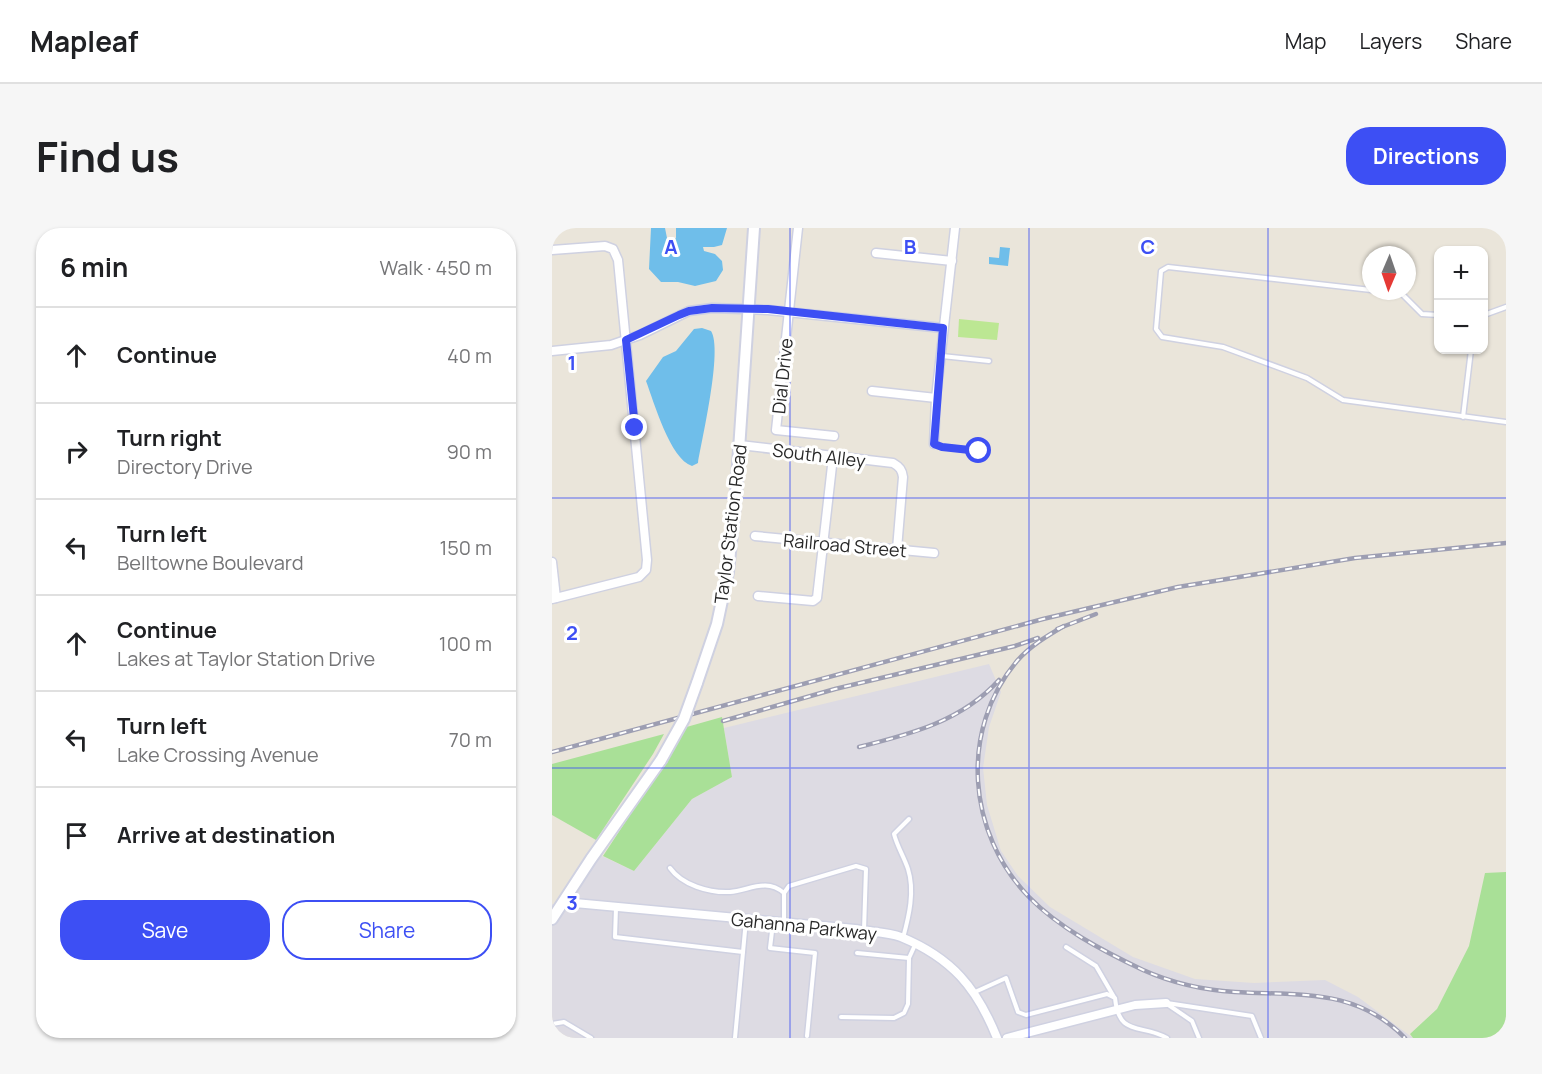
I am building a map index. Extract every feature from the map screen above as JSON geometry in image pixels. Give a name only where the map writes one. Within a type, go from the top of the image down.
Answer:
[{"type":"main road","name":"Taylor Station Road","points":[[552,919],[661,760],[680,728],[708,653],[724,595],[732,536],[754,228]]},
{"type":"street","name":"Dial Drive","points":[[798,228],[776,430],[834,435]]},
{"type":"street","points":[[934,444],[936,398],[955,228]]},
{"type":"street","points":[[552,250],[605,246],[613,249],[618,260],[647,560],[646,570],[639,577],[554,598],[552,562]]},
{"type":"street","points":[[876,253],[952,261]]},
{"type":"street","points":[[552,351],[610,345],[689,311],[712,308],[749,308],[943,328]]},
{"type":"street","points":[[872,392],[936,398]]},
{"type":"street","name":"South Alley","points":[[740,445],[892,463],[898,466],[903,477],[897,549]]},
{"type":"street","points":[[758,596],[807,601],[817,598],[833,457]]},
{"type":"street","name":"Railroad Street","points":[[755,536],[934,553]]},
{"type":"street","name":"Gahanna Parkway","points":[[564,902],[864,931],[903,938],[938,956],[967,982],[986,1011],[997,1038]]},
{"type":"street","points":[[1007,1038],[1034,1034],[1135,1005],[1166,1003]]},
{"type":"lane","points":[[1362,289],[1168,267],[1161,271],[1156,329],[1162,337],[1223,347],[1307,378],[1343,400],[1506,422]]},
{"type":"lane","points":[[1408,300],[1422,314],[1434,315]]},
{"type":"lane","points":[[1488,314],[1506,307]]},
{"type":"lane","points":[[1463,417],[1471,354]]},
{"type":"lane","points":[[941,356],[989,362]]},
{"type":"lane","points":[[934,444],[979,451]]},
{"type":"lane","points":[[903,938],[909,917],[912,886],[894,834],[909,819]]},
{"type":"lane","points":[[784,923],[784,893],[789,886],[856,866],[866,869],[864,931]]},
{"type":"lane","points":[[670,868],[678,879],[710,890],[726,892],[765,885],[775,886],[784,893]]},
{"type":"lane","points":[[616,907],[615,937],[743,952]]},
{"type":"lane","points":[[735,1038],[746,919]]},
{"type":"lane","points":[[773,922],[770,948],[814,953],[807,1036]]},
{"type":"lane","points":[[841,1017],[894,1018],[904,1013],[908,1004],[909,958],[915,945]]},
{"type":"lane","points":[[1066,947],[1096,966],[1114,998],[1116,1010],[1123,1022],[1134,1029],[1167,1038]]},
{"type":"lane","points":[[856,953],[909,958]]},
{"type":"lane","points":[[974,993],[1006,978],[1018,1012],[1026,1015],[1107,994],[1114,998]]},
{"type":"lane","points":[[1166,1003],[1192,1021],[1199,1038]]},
{"type":"lane","points":[[1166,1003],[1252,1016],[1260,1038]]},
{"type":"lane","points":[[552,1024],[564,1022],[591,1038]]},
{"type":"shaded area","points":[[989,664],[1001,692],[989,727],[983,768],[987,805],[1001,851],[1018,876],[1050,907],[1133,957],[1195,979],[1254,983],[1325,980],[1358,997],[1413,1038],[552,1038],[552,904],[555,905],[591,851],[634,871],[692,799],[732,777],[724,728]]},
{"type":"green space","points":[[959,319],[999,323],[997,340],[958,337]]},
{"type":"green space","points":[[722,717],[732,777],[692,799],[634,871],[603,856],[666,760],[683,728]]},
{"type":"green space","points":[[664,734],[596,840],[552,815],[552,764]]},
{"type":"green space","points":[[1506,872],[1506,1038],[1413,1038],[1410,1034],[1437,1009],[1469,946],[1485,873]]},
{"type":"water","points":[[651,228],[665,228],[667,238],[672,241],[676,238],[676,228],[727,228],[722,245],[703,247],[704,251],[715,254],[722,261],[723,270],[716,281],[695,286],[678,282],[661,282],[649,269]]},
{"type":"water","points":[[1000,247],[1010,248],[1008,266],[989,264],[989,257],[999,258]]},
{"type":"water","points":[[702,328],[711,331],[715,356],[698,463],[692,466],[684,461],[670,442],[646,381],[663,357],[676,351],[694,329]]},
{"type":"railway","points":[[552,752],[1043,619],[1178,587],[1355,558],[1506,543]]},
{"type":"railway","points":[[1057,629],[1096,614]]},
{"type":"railway","points":[[1064,626],[1022,656],[998,688],[986,718],[979,749],[978,781],[983,812],[993,843],[1008,871],[1029,897],[1054,919],[1082,938],[1154,975],[1211,990],[1304,995],[1346,1002],[1386,1022],[1405,1038]]},
{"type":"railway","points":[[723,721],[835,689],[1015,646],[1038,638]]},
{"type":"railway","points":[[859,747],[898,737],[952,716],[969,706],[999,680]]},
{"type":"route","points":[[635,428],[626,340],[689,311],[712,308],[768,309],[943,328],[934,444],[979,451]]}]
